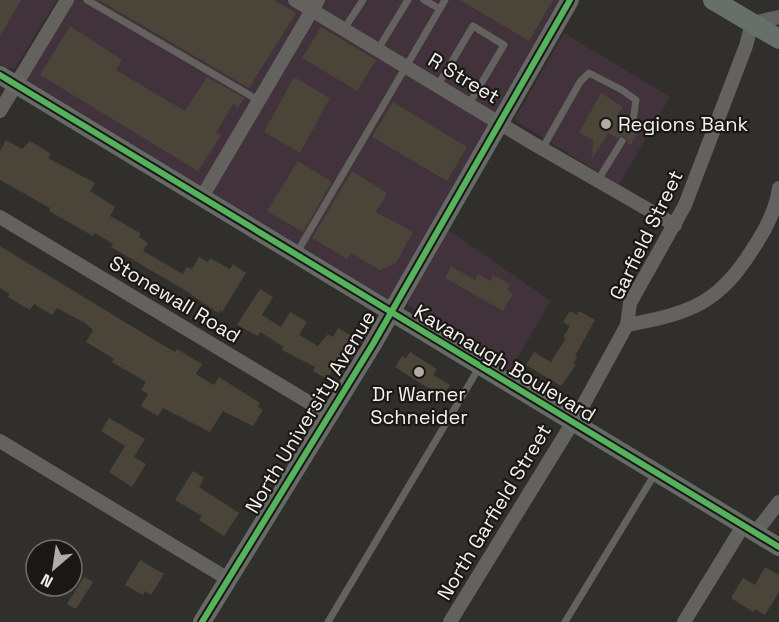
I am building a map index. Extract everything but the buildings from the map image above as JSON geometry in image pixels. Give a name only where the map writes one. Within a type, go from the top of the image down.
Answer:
[{"type":"main road","points":[[713,0],[779,39]]},
{"type":"street","points":[[0,111],[67,0]]},
{"type":"street","name":"R Street","points":[[295,0],[315,5],[344,29],[675,225]]},
{"type":"street","name":"North University Avenue","points":[[202,622],[330,415],[570,0]]},
{"type":"street","points":[[202,197],[315,5]]},
{"type":"street","points":[[752,23],[779,17]]},
{"type":"street","name":"Garfield Street","points":[[571,423],[627,325],[630,303],[675,225],[746,46],[752,23]]},
{"type":"street","name":"Kavanaugh Boulevard","points":[[0,75],[779,548]]},
{"type":"street","points":[[627,325],[676,315],[694,308],[726,286],[745,263],[764,231],[779,188]]},
{"type":"street","name":"Stonewall Road","points":[[0,217],[330,415]]},
{"type":"street","name":"North Garfield Street","points":[[450,622],[571,423]]},
{"type":"street","points":[[0,441],[228,579]]},
{"type":"street","points":[[684,622],[749,529],[779,502]]},
{"type":"lane","points":[[87,0],[258,100]]},
{"type":"lane","points":[[344,29],[363,0]]},
{"type":"lane","points":[[378,49],[408,0]]},
{"type":"lane","points":[[424,0],[440,9]]},
{"type":"lane","points":[[295,255],[445,0]]},
{"type":"lane","points":[[438,85],[473,26],[504,45],[468,104]]},
{"type":"lane","points":[[542,148],[580,82],[589,73],[636,100],[633,121]]},
{"type":"lane","points":[[597,180],[622,141]]},
{"type":"lane","points":[[328,622],[480,366]]},
{"type":"lane","points":[[565,622],[656,472]]},
{"type":"shaded area","points":[[0,0],[57,0],[15,68],[6,68],[0,64]]},
{"type":"shaded area","points":[[67,0],[295,0],[300,3],[318,0],[568,0],[389,312],[16,84]]},
{"type":"shaded area","points":[[564,33],[670,97],[619,185],[514,120]]},
{"type":"shaded area","points":[[447,229],[551,301],[509,372],[407,304]]},
{"type":"cycle path","points":[[202,622],[373,344],[570,0]]},
{"type":"cycle path","points":[[0,75],[779,547]]},
{"type":"place","name":"Regions Bank","points":[[606,124]]},
{"type":"place","name":"Dr Warner Schneider","points":[[419,372]]}]
